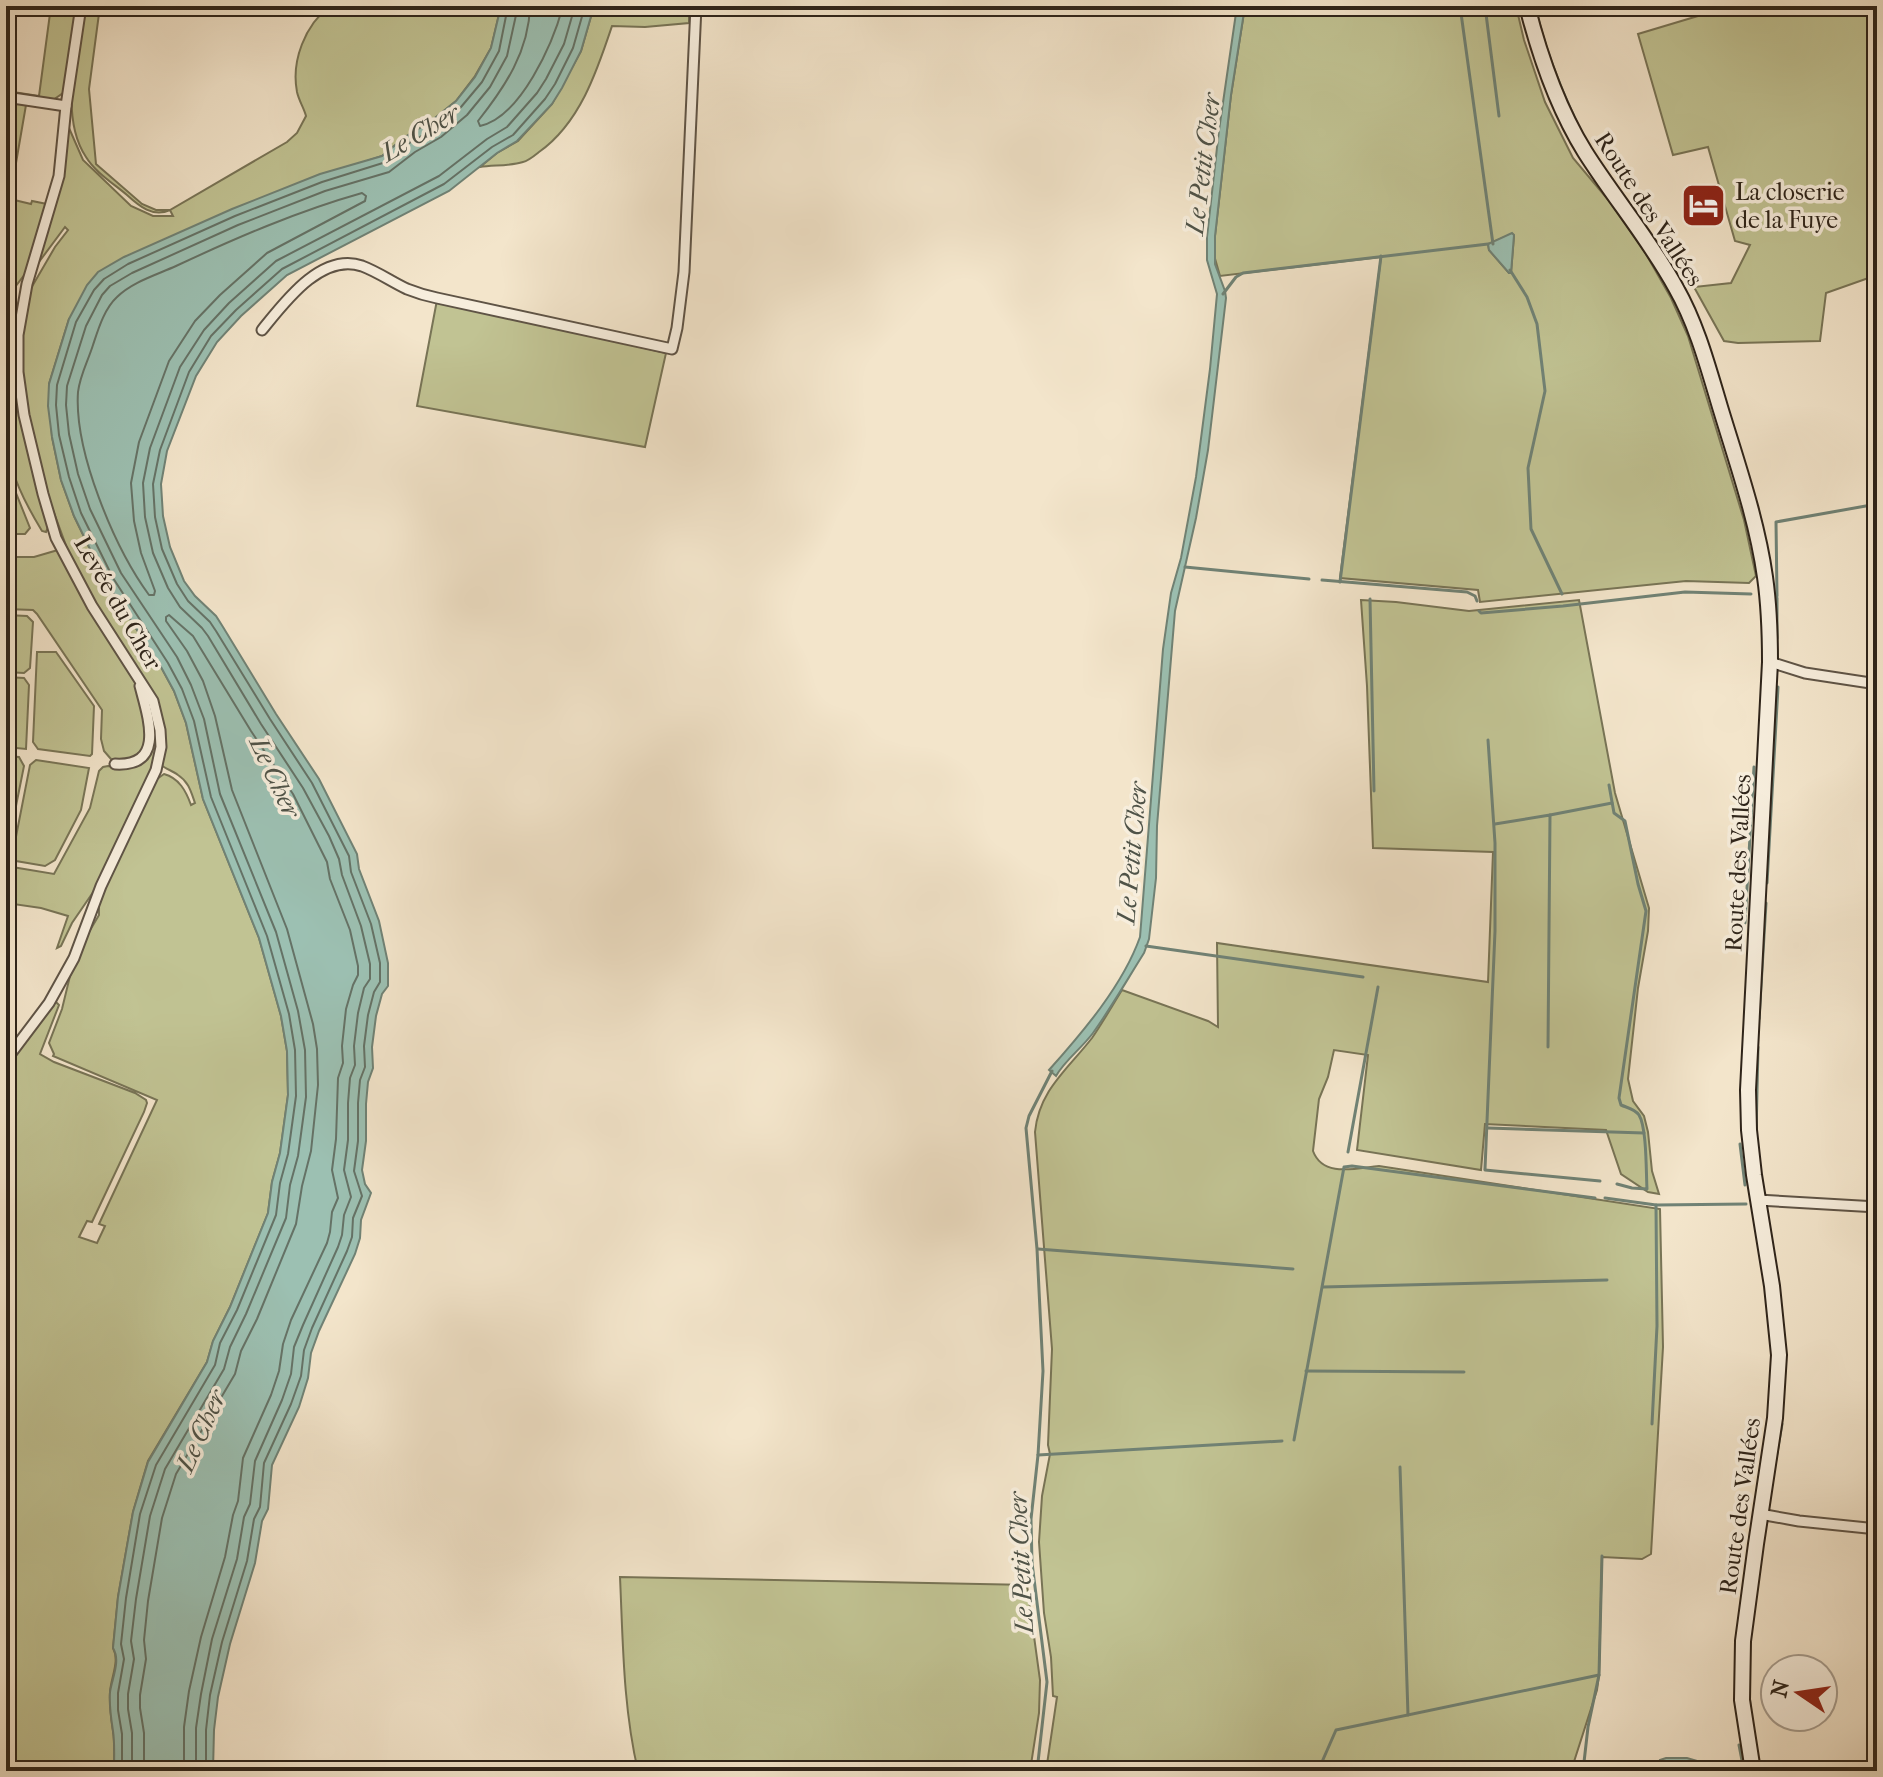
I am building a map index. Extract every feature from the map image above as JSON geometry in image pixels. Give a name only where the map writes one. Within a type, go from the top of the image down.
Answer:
[{"type":"main road","name":"Route des Vallées","points":[[1527,6],[1547,71],[1567,119],[1596,169],[1665,269],[1696,331],[1734,454],[1758,542],[1767,590],[1770,662],[1748,1090],[1749,1130],[1772,1286],[1779,1368],[1742,1658],[1743,1714],[1753,1771]]},
{"type":"street","points":[[262,330],[290,296],[316,275],[330,267],[351,263],[437,298],[672,349],[684,272],[696,6]]},
{"type":"street","name":"Levée du Cher","points":[[80,10],[59,176],[21,311],[18,372],[24,415],[56,538],[92,606],[139,679],[155,730]]},
{"type":"street","points":[[6,97],[66,106]]},
{"type":"street","points":[[1770,662],[1805,673],[1877,684]]},
{"type":"street","points":[[115,764],[130,764],[139,760],[155,730]]},
{"type":"street","points":[[6,1060],[49,1003],[74,958],[101,886],[156,770],[161,747],[155,730]]},
{"type":"street","points":[[1758,1200],[1877,1207]]},
{"type":"street","points":[[1760,1514],[1877,1529]]},
{"type":"green space","points":[[51,6],[76,6],[63,93],[53,100],[6,94],[6,91],[39,96]]},
{"type":"green space","points":[[83,6],[100,6],[89,89],[96,164],[142,204],[156,210],[170,210],[152,212],[136,203],[94,168],[78,141],[73,123],[72,83]]},
{"type":"green space","points":[[330,6],[501,6],[491,48],[456,101],[382,156],[361,163],[69,319],[49,384],[52,437],[61,480],[74,516],[106,582],[174,691],[186,723],[203,799],[259,938],[281,1016],[287,1051],[288,1095],[268,1213],[213,1341],[207,1362],[148,1461],[133,1512],[118,1597],[113,1648],[115,1664],[110,1702],[114,1771],[6,1771],[6,1068],[56,1002],[59,1005],[40,1054],[146,1100],[144,1112],[92,1222],[87,1221],[79,1237],[97,1243],[105,1226],[99,1224],[157,1100],[53,1056],[49,1043],[70,976],[99,915],[102,893],[157,779],[164,774],[174,779],[191,805],[195,803],[185,781],[161,765],[164,735],[68,551],[46,491],[29,425],[21,371],[22,334],[30,290],[68,230],[65,227],[36,266],[69,128],[83,160],[131,206],[153,216],[173,216],[170,210],[287,142],[297,133],[306,116],[297,92],[298,56],[313,23]]},
{"type":"green space","points":[[594,6],[689,6],[689,23],[612,26],[585,95],[566,126],[553,140],[525,161],[480,167],[518,141],[552,104],[581,51]]},
{"type":"green space","points":[[1245,6],[1516,6],[1545,102],[1573,158],[1610,202],[1646,254],[1688,336],[1744,520],[1756,576],[1749,583],[1686,581],[1480,602],[1478,590],[1340,578],[1381,257],[1220,276],[1214,255],[1215,236]],"holes":[[[1512,234],[1511,273],[1509,273],[1489,250],[1488,244]]]},
{"type":"green space","points":[[1707,6],[1877,6],[1877,275],[1826,293],[1820,341],[1724,341],[1694,287],[1731,283],[1750,245],[1735,241],[1708,147],[1673,155],[1638,34],[1708,13]]},
{"type":"green space","points":[[6,101],[26,105],[16,163],[11,162],[6,192]]},
{"type":"green space","points":[[6,198],[47,204],[25,274],[15,287],[7,288]]},
{"type":"green space","points":[[437,300],[666,353],[645,447],[417,406]]},
{"type":"green space","points":[[16,301],[13,351],[15,386],[26,442],[49,525],[46,532],[42,531],[19,488],[6,441],[6,332]]},
{"type":"green space","points":[[6,468],[30,528],[25,534],[6,534]]},
{"type":"green space","points":[[6,538],[13,538],[10,546],[14,557],[34,557],[58,550],[135,681],[147,726],[144,750],[136,759],[118,761],[111,759],[104,751],[101,739],[102,710],[37,614],[33,610],[6,609]]},
{"type":"green space","points":[[1361,600],[1469,611],[1579,600],[1615,793],[1649,908],[1628,1079],[1633,1101],[1644,1116],[1652,1171],[1659,1194],[1648,1192],[1621,1174],[1606,1130],[1485,1124],[1481,1170],[1357,1150],[1368,1055],[1334,1050],[1319,1099],[1313,1151],[1324,1165],[1332,1168],[1379,1166],[1660,1209],[1663,1347],[1651,1554],[1642,1559],[1602,1557],[1597,1690],[1571,1771],[1046,1771],[1057,1697],[1053,1696],[1039,1542],[1042,1496],[1050,1454],[1052,1349],[1035,1132],[1048,1092],[1092,1038],[1122,990],[1218,1027],[1217,943],[1488,982],[1493,852],[1373,848]]},
{"type":"green space","points":[[6,615],[27,616],[33,622],[30,668],[24,673],[6,672]]},
{"type":"green space","points":[[37,652],[56,652],[94,706],[90,756],[38,749],[33,742]]},
{"type":"green space","points":[[6,677],[24,678],[29,685],[26,749],[6,747]]},
{"type":"green space","points":[[156,737],[151,772],[98,885],[57,948],[68,916],[6,903],[6,866],[54,874],[90,808],[99,771],[108,766],[139,764]]},
{"type":"green space","points":[[6,756],[19,757],[24,766],[6,856]]},
{"type":"green space","points":[[36,760],[89,768],[81,810],[55,860],[45,866],[16,861],[12,857],[30,765]]},
{"type":"green space","points":[[620,1577],[1027,1585],[1040,1680],[1039,1713],[1030,1771],[638,1771],[627,1699]]},
{"type":"water","name":"Le Cher","points":[[501,6],[594,6],[581,51],[552,104],[517,141],[449,191],[287,275],[241,316],[217,342],[196,376],[167,451],[161,484],[163,516],[170,547],[184,581],[223,627],[319,779],[357,854],[359,869],[379,921],[388,963],[388,986],[382,994],[376,1016],[373,1068],[366,1104],[362,1170],[371,1193],[361,1220],[355,1254],[319,1331],[299,1407],[272,1465],[268,1509],[262,1521],[255,1563],[230,1644],[218,1697],[213,1771],[114,1771],[110,1702],[116,1664],[113,1648],[118,1597],[133,1512],[148,1462],[207,1362],[213,1341],[268,1213],[288,1095],[287,1051],[281,1016],[259,938],[203,799],[186,723],[174,691],[106,582],[74,516],[61,480],[48,406],[49,384],[69,319],[87,285],[98,272],[124,257],[232,209],[320,174],[382,156],[456,101],[475,77],[491,48]]},
{"type":"water","points":[[1237,6],[1245,6],[1215,236],[1215,264],[1226,298],[1208,450],[1175,611],[1149,939],[1144,953],[1100,1023],[1056,1076],[1049,1070],[1113,990],[1140,937],[1163,649],[1171,593],[1181,558],[1196,477],[1210,369],[1217,294],[1207,260],[1207,237]]},
{"type":"water","points":[[1512,233],[1509,273],[1489,250],[1488,244]]},
{"type":"water","points":[[1687,1758],[1701,1762],[1703,1766],[1700,1769],[1666,1771],[1661,1768],[1660,1760]]},
{"type":"waterway","points":[[1460,6],[1493,244]]},
{"type":"waterway","points":[[1485,6],[1499,116]]},
{"type":"waterway","points":[[1535,6],[1553,66],[1577,123]]},
{"type":"waterway","points":[[1223,294],[1243,273],[1488,244]]},
{"type":"waterway","points":[[1340,582],[1381,256]]},
{"type":"waterway","points":[[1510,270],[1527,297],[1537,324],[1545,391],[1528,468],[1531,529],[1562,594]]},
{"type":"waterway","points":[[1776,596],[1776,522],[1877,504]]},
{"type":"waterway","points":[[1185,567],[1309,579]]},
{"type":"waterway","points":[[1322,580],[1467,592],[1477,601]]},
{"type":"waterway","points":[[1479,611],[1563,606],[1685,592],[1751,594]]},
{"type":"waterway","points":[[1777,598],[1777,638]]},
{"type":"waterway","points":[[1370,599],[1374,791]]},
{"type":"waterway","points":[[1767,883],[1778,687]]},
{"type":"waterway","points":[[1485,1169],[1495,931],[1495,843],[1488,740]]},
{"type":"waterway","points":[[1745,923],[1754,767]]},
{"type":"waterway","points":[[1609,785],[1614,813],[1625,821],[1646,911],[1619,1098],[1621,1105],[1635,1111],[1642,1121],[1647,1189],[1617,1184]]},
{"type":"waterway","points":[[1550,815],[1612,803]]},
{"type":"waterway","points":[[1495,824],[1550,815],[1548,1047]]},
{"type":"waterway","points":[[1759,1019],[1766,903]]},
{"type":"waterway","points":[[1146,946],[1363,977]]},
{"type":"waterway","points":[[1348,1152],[1378,987]]},
{"type":"waterway","points":[[1756,1135],[1758,1047]]},
{"type":"waterway","name":"Le Petit Cher","points":[[1037,1771],[1047,1682],[1032,1563],[1031,1519],[1043,1371],[1037,1249],[1026,1128],[1052,1071]]},
{"type":"waterway","points":[[1488,1128],[1644,1133]]},
{"type":"waterway","points":[[1740,1144],[1745,1185]]},
{"type":"waterway","points":[[1294,1440],[1344,1167],[1595,1198]]},
{"type":"waterway","points":[[1485,1170],[1600,1181]]},
{"type":"waterway","points":[[1605,1198],[1656,1205],[1746,1204]]},
{"type":"waterway","points":[[1652,1424],[1657,1326],[1656,1205]]},
{"type":"waterway","points":[[1038,1249],[1293,1269]]},
{"type":"waterway","points":[[1323,1287],[1607,1280]]},
{"type":"waterway","points":[[1306,1371],[1464,1372]]},
{"type":"waterway","points":[[1775,1464],[1782,1424]]},
{"type":"waterway","points":[[1038,1455],[1282,1441]]},
{"type":"waterway","points":[[1400,1467],[1408,1715]]},
{"type":"waterway","points":[[1583,1771],[1599,1675],[1602,1556]]},
{"type":"waterway","points":[[1318,1771],[1336,1730],[1599,1675]]},
{"type":"waterway","points":[[1749,1691],[1750,1707]]},
{"type":"waterway","points":[[1739,1745],[1744,1771]]},
{"type":"place","name":"La closerie de la Fuye","points":[[1704,206]]}]
